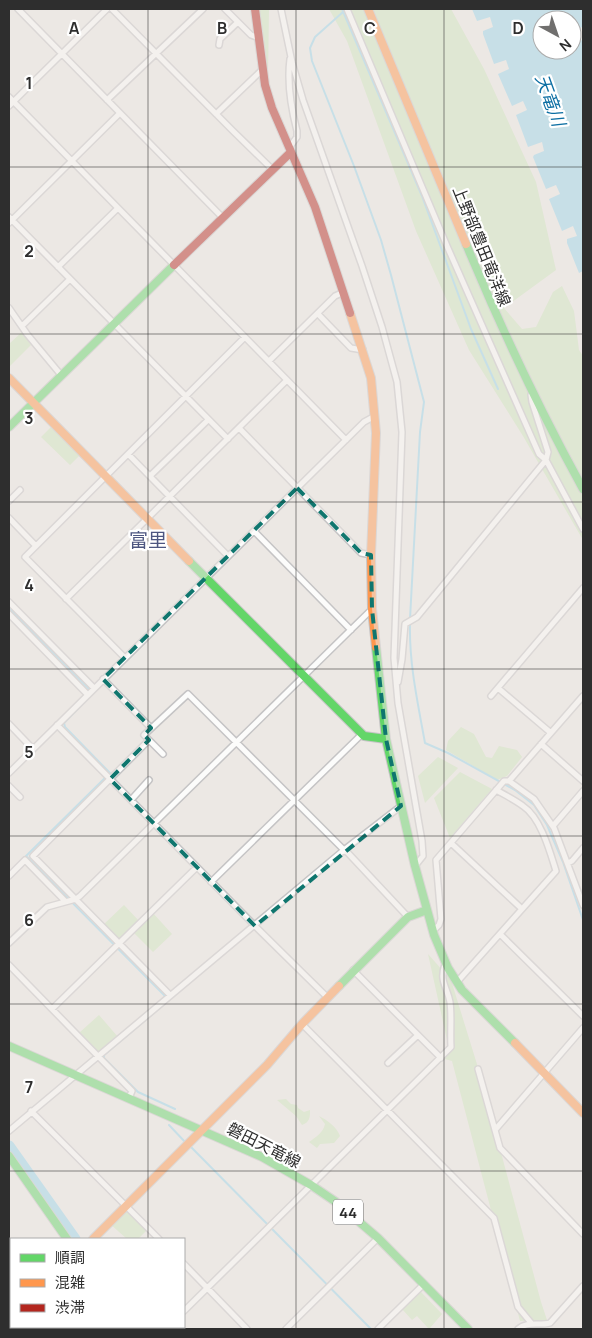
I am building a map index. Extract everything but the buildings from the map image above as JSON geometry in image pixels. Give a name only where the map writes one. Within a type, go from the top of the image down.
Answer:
[{"type":"street","points":[[18,9],[223,218]]},
{"type":"street","points":[[108,9],[10,102],[118,208],[346,440]]},
{"type":"street","points":[[112,9],[272,169]]},
{"type":"street","points":[[108,100],[203,9]]},
{"type":"street","points":[[225,9],[251,35],[259,38]]},
{"type":"street","points":[[255,9],[265,85],[272,108],[315,207],[371,378],[376,433],[371,555],[372,609],[386,739],[415,866],[433,931],[445,964],[456,982],[479,1008],[583,1113]]},
{"type":"street","points":[[282,9],[290,53],[303,100],[382,327],[397,382],[402,432],[394,658],[396,685],[422,841],[423,856],[415,866]]},
{"type":"street","points":[[346,9],[447,246],[539,454],[546,460],[583,529]]},
{"type":"street","name":"上野部豊田竜洋線","points":[[368,9],[397,72],[498,321],[531,392],[583,489]]},
{"type":"street","points":[[218,45],[220,39],[238,22]]},
{"type":"street","points":[[9,427],[290,150],[297,137],[297,131],[288,69],[290,53]]},
{"type":"street","points":[[216,114],[263,69]]},
{"type":"street","points":[[120,113],[10,220],[228,439]]},
{"type":"street","points":[[58,267],[118,208]]},
{"type":"street","points":[[22,326],[70,280]]},
{"type":"street","points":[[268,361],[336,296],[344,292]]},
{"type":"street","points":[[9,308],[61,376]]},
{"type":"street","points":[[318,314],[351,348],[363,350]]},
{"type":"street","points":[[125,658],[25,557],[245,337]]},
{"type":"street","points":[[9,378],[364,736],[386,739]]},
{"type":"street","points":[[66,599],[287,380]]},
{"type":"street","points":[[396,685],[400,677],[405,624],[417,616],[546,460],[548,452],[532,402],[531,392]]},
{"type":"street","points":[[9,773],[364,422],[375,416]]},
{"type":"street","points":[[150,476],[208,420]]},
{"type":"street","points":[[239,428],[361,552],[371,555]]},
{"type":"street","points":[[128,454],[228,556]]},
{"type":"street","points":[[9,501],[20,490]]},
{"type":"street","points":[[9,492],[14,496]]},
{"type":"street","points":[[9,518],[36,546]]},
{"type":"street","points":[[254,531],[350,630]]},
{"type":"street","points":[[491,696],[583,588]]},
{"type":"street","points":[[9,602],[94,688]]},
{"type":"street","points":[[9,943],[47,906],[76,899],[155,824],[372,609]]},
{"type":"street","points":[[9,614],[88,695]]},
{"type":"street","points":[[103,679],[151,728]]},
{"type":"street","points":[[498,688],[551,733]]},
{"type":"street","points":[[163,754],[144,735],[188,694],[348,852],[408,917]]},
{"type":"street","points":[[433,931],[439,925],[441,919],[436,860],[504,781],[509,780],[583,696]]},
{"type":"street","points":[[9,724],[33,749]]},
{"type":"street","points":[[57,725],[254,926],[327,997]]},
{"type":"street","points":[[211,882],[362,734]]},
{"type":"street","points":[[149,740],[33,856],[170,995]]},
{"type":"street","points":[[541,744],[583,781]]},
{"type":"street","points":[[131,800],[149,780]]},
{"type":"street","points":[[509,780],[534,799],[553,826],[583,905]]},
{"type":"street","points":[[9,786],[20,797]]},
{"type":"street","points":[[456,982],[556,871],[547,842],[533,816],[525,806],[496,790]]},
{"type":"street","points":[[553,826],[583,791]]},
{"type":"street","points":[[9,1131],[344,850],[401,806]]},
{"type":"street","points":[[450,844],[522,909]]},
{"type":"street","points":[[568,863],[583,848]]},
{"type":"street","points":[[9,876],[25,860],[65,901]]},
{"type":"street","points":[[52,1009],[197,867]]},
{"type":"street","points":[[94,1238],[267,1065],[302,1024],[354,970],[408,917],[427,910]]},
{"type":"street","points":[[500,934],[583,1016]]},
{"type":"street","points":[[185,1311],[451,1047],[450,1000],[442,982],[445,964]]},
{"type":"street","points":[[9,965],[132,1091],[129,1098]]},
{"type":"street","points":[[354,970],[441,1058]]},
{"type":"street","points":[[302,1024],[494,1218],[518,1307],[532,1324]]},
{"type":"street","points":[[495,1130],[583,1028]]},
{"type":"street","points":[[388,1063],[418,1035]]},
{"type":"street","name":"磐田天竜線","points":[[9,1046],[262,1157],[311,1185],[336,1202],[378,1238],[468,1329]]},
{"type":"street","points":[[478,1069],[500,1148],[583,1234]]},
{"type":"street","points":[[31,1111],[158,1238]]},
{"type":"street","points":[[9,1156],[66,1238]]},
{"type":"street","points":[[286,1329],[378,1238]]},
{"type":"street","points":[[185,1265],[248,1329]]},
{"type":"street","points":[[378,1329],[424,1284]]},
{"type":"street","points":[[518,1329],[526,1324],[543,1325],[550,1323],[583,1286]]},
{"type":"highlighted area","points":[[297,488],[361,553],[371,555],[372,609],[386,739],[401,806],[255,926],[110,779],[149,740],[144,735],[151,728],[103,679]]},
{"type":"green space","points":[[257,9],[269,9],[268,76]]},
{"type":"green space","points":[[329,9],[451,9],[484,69],[536,182],[556,270],[504,308],[522,329],[536,327],[553,292],[562,286],[574,311],[579,350],[583,356],[583,540],[523,436],[469,350],[416,231],[347,41]]},
{"type":"green space","points":[[22,332],[31,345],[9,367],[9,344]]},
{"type":"green space","points":[[54,424],[82,453],[70,465],[41,437]]},
{"type":"green space","points":[[461,727],[474,734],[486,757],[492,758],[499,746],[517,750],[522,757],[507,776],[497,780],[446,750],[448,741]]},
{"type":"green space","points":[[438,757],[458,768],[425,803],[418,776]]},
{"type":"green space","points":[[460,772],[492,789],[450,838],[434,798]]},
{"type":"green space","points":[[124,905],[140,922],[152,912],[172,934],[153,952],[132,931],[119,943],[102,926]]},
{"type":"green space","points":[[428,954],[451,980],[480,1074],[547,1320],[520,1321],[452,1061],[441,1058],[449,1049]]},
{"type":"green space","points":[[99,1015],[118,1037],[98,1054],[79,1033]]},
{"type":"green space","points":[[286,1099],[291,1104],[297,1105],[304,1112],[310,1110],[310,1117],[307,1122],[302,1125],[296,1116],[277,1100]]},
{"type":"green space","points":[[319,1116],[331,1124],[340,1136],[334,1143],[320,1144],[317,1148],[309,1142],[323,1130],[325,1124]]},
{"type":"green space","points":[[127,1206],[149,1228],[139,1238],[126,1238],[109,1223]]},
{"type":"green space","points":[[420,1291],[442,1314],[430,1328],[417,1316],[412,1320],[402,1309]]},
{"type":"water","name":"天竜川","points":[[472,9],[583,9],[583,28],[582,10],[532,10],[532,60],[582,60],[582,41],[583,43],[583,271],[579,273],[567,243],[567,239],[577,236],[573,226],[562,231],[549,199],[560,194],[556,185],[546,189],[533,157],[544,151],[542,142],[528,147],[516,115],[527,110],[523,101],[512,106],[498,74],[509,69],[506,60],[494,64],[483,34],[483,31],[493,27],[490,17],[477,21]]},
{"type":"waterway","points":[[342,9],[422,196],[471,329],[498,389]]},
{"type":"waterway","points":[[343,12],[315,37],[310,48],[312,61],[381,240],[424,402],[420,432],[410,619]]},
{"type":"waterway","points":[[9,608],[90,690]]},
{"type":"waterway","points":[[410,624],[412,669],[425,743],[448,753],[515,790],[534,805],[547,825],[563,862],[583,920]]},
{"type":"waterway","points":[[92,694],[64,723],[65,727],[110,773],[26,856],[169,1000],[104,1055],[104,1058],[138,1092],[175,1109]]},
{"type":"waterway","points":[[169,1125],[186,1143]]},
{"type":"waterway","points":[[9,1146],[74,1238]]},
{"type":"waterway","points":[[190,1146],[371,1329]]},
{"type":"traffic: fast","points":[[466,244],[521,368],[583,489]]},
{"type":"traffic: fast","points":[[9,427],[174,265]]},
{"type":"traffic: fast","points":[[189,561],[364,736],[386,739]]},
{"type":"traffic: fast","points":[[376,647],[386,739],[415,866],[434,935],[448,968],[462,990],[515,1043]]},
{"type":"traffic: fast","points":[[339,986],[408,917],[427,910]]},
{"type":"traffic: fast","points":[[9,1046],[262,1157],[311,1185],[336,1202],[378,1238],[468,1329]]},
{"type":"traffic: fast","points":[[9,1156],[66,1238]]},
{"type":"traffic: slow","points":[[368,9],[466,244]]},
{"type":"traffic: slow","points":[[350,313],[371,378],[376,433],[371,555],[372,609],[376,647]]},
{"type":"traffic: slow","points":[[9,378],[189,561]]},
{"type":"traffic: slow","points":[[94,1238],[267,1065],[302,1024],[339,986]]},
{"type":"traffic: slow","points":[[515,1043],[583,1113]]},
{"type":"traffic: jam","points":[[255,9],[265,85],[272,108],[315,207],[350,313]]},
{"type":"traffic: jam","points":[[174,265],[291,152]]},
{"type":"district","name":"富里","points":[[148,540]]}]
